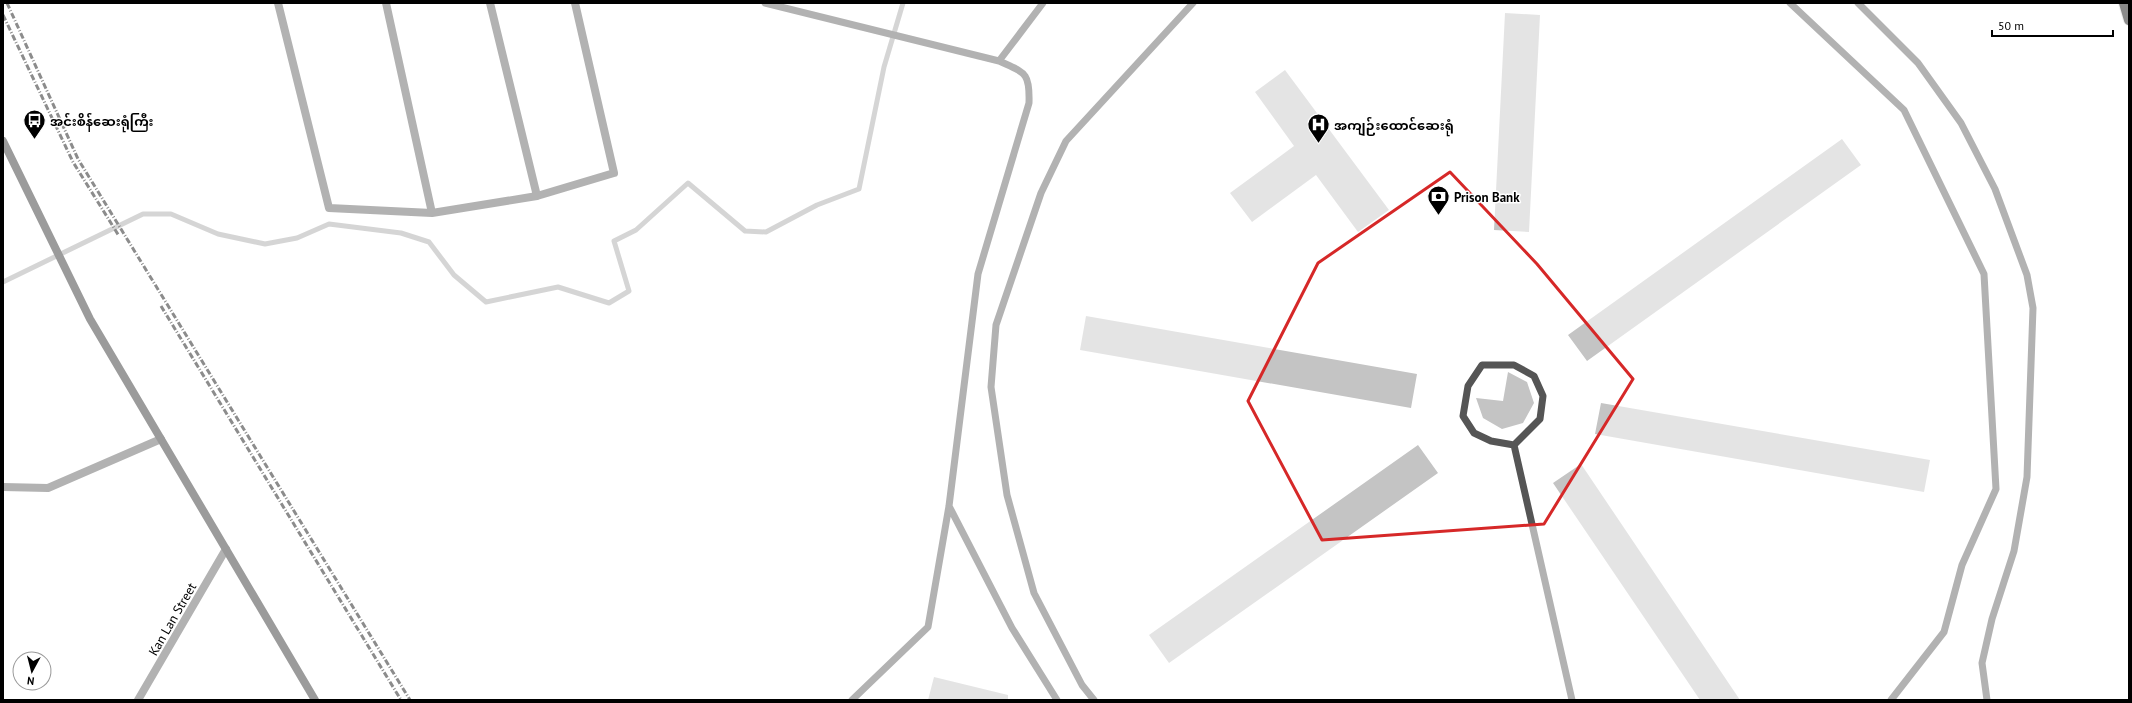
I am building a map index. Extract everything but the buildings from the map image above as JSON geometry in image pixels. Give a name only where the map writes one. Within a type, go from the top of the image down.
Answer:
[{"type":"main road","points":[[2124,3],[2129,20]]},
{"type":"main road","points":[[4,143],[90,319],[315,700]]},
{"type":"street","points":[[278,3],[329,208],[432,213],[537,196],[614,173],[575,3]]},
{"type":"street","points":[[386,3],[432,213]]},
{"type":"street","points":[[490,3],[537,196]]},
{"type":"street","points":[[3,487],[48,488],[161,439]]},
{"type":"street","name":"Kan Lan Street","points":[[138,700],[226,549]]},
{"type":"lane","points":[[766,3],[999,61],[1024,73],[1029,84],[1028,103],[978,274],[949,506],[928,627],[852,700]]},
{"type":"lane","points":[[999,61],[1043,3]]},
{"type":"lane","points":[[1094,700],[1082,685],[1034,593],[1007,495],[991,387],[996,325],[1041,193],[1066,140],[1193,3]]},
{"type":"lane","points":[[1790,3],[1904,110],[1984,274],[1996,489],[1962,565],[1944,632],[1892,700]]},
{"type":"lane","points":[[1858,3],[1918,63],[1961,123],[1995,189],[2027,275],[2033,308],[2027,476],[2014,551],[1992,619],[1982,663],[1987,700]]},
{"type":"lane","points":[[1482,365],[1514,365],[1534,376],[1543,396],[1540,419],[1514,445],[1491,441],[1474,433],[1464,416],[1468,386],[1482,365]]},
{"type":"lane","points":[[1514,445],[1572,700]]},
{"type":"lane","points":[[949,506],[1012,628],[1057,700]]},
{"type":"highlighted area","points":[[1450,172],[1537,264],[1633,379],[1544,524],[1322,540],[1248,401],[1318,263]]},
{"type":"waterway","points":[[3,282],[143,214],[171,214],[218,234],[265,244],[297,238],[329,224],[401,233],[429,242],[454,275],[486,302],[558,287],[609,303],[629,291],[614,241],[636,230],[688,183],[745,231],[766,232],[817,205],[859,189],[884,67],[903,3]]},
{"type":"railway","points":[[7,3],[78,159],[410,700]]},
{"type":"railway","points":[[3,15],[73,162],[119,236]]},
{"type":"railway","points":[[161,306],[401,700]]},
{"type":"place","name":"အင်းစိန်ဆေးရုံကြီး","points":[[35,140]]},
{"type":"place","name":"အကျဉ်းထောင်ဆေးရုံ","points":[[1319,144]]},
{"type":"place","name":"Prison Bank","points":[[1439,216]]}]
